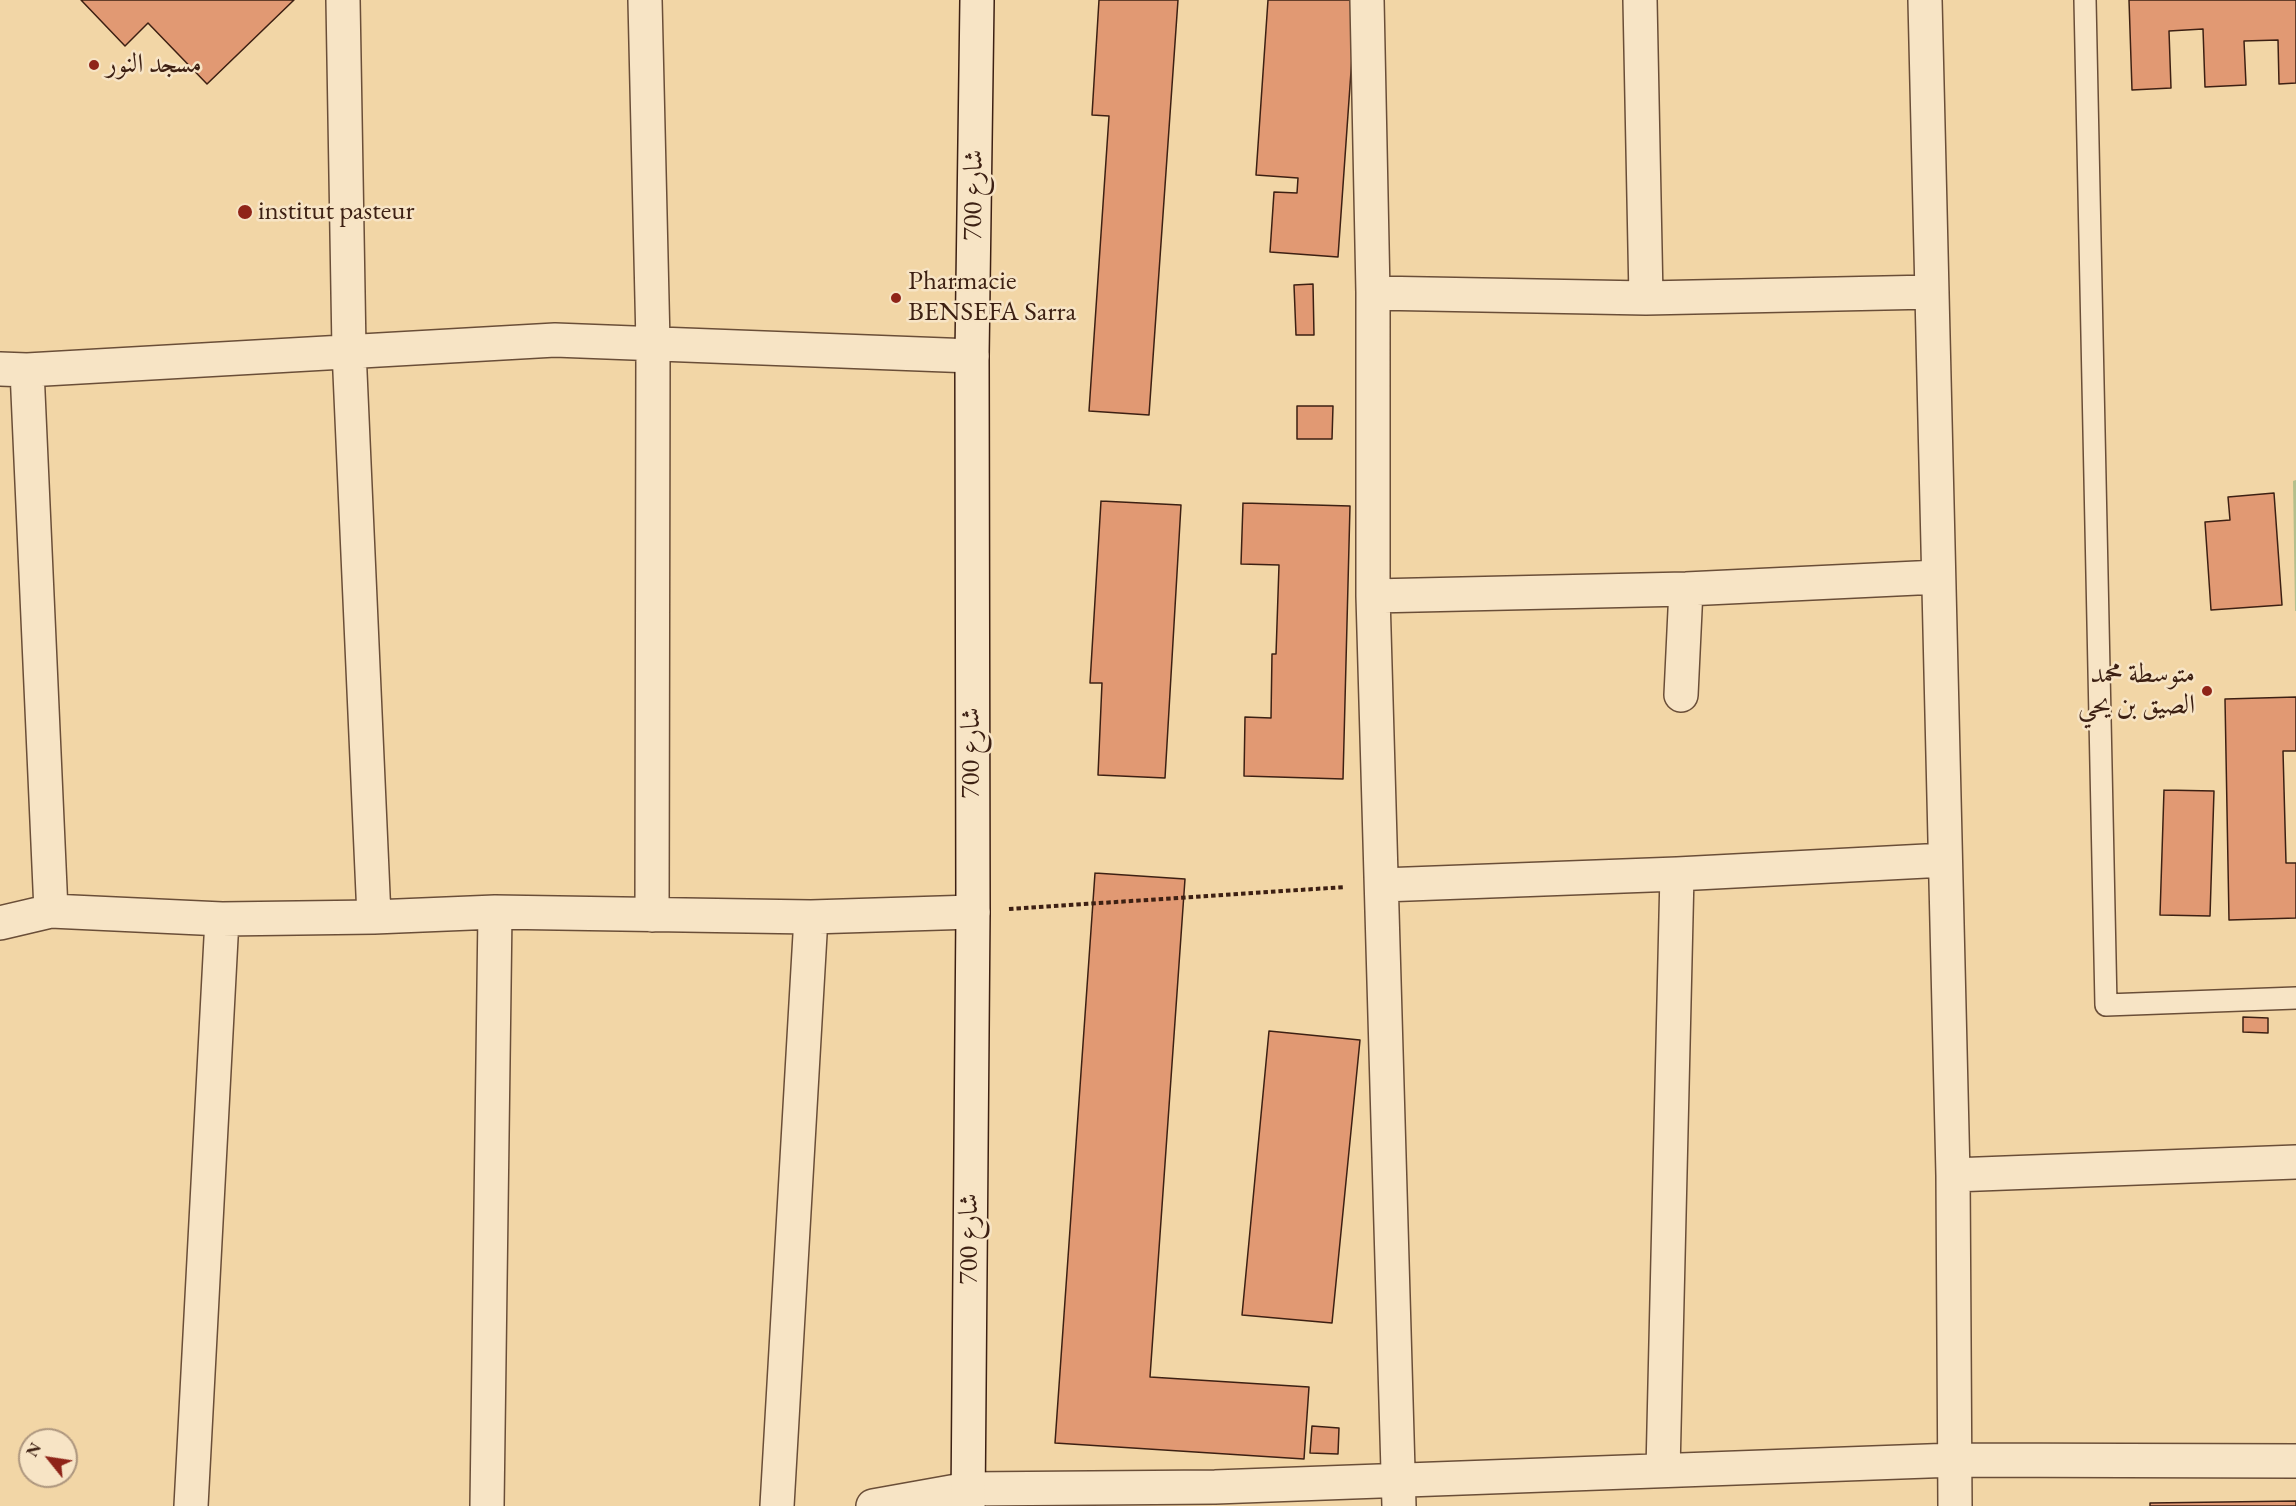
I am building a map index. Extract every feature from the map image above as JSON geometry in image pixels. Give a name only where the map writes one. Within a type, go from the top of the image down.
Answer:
[{"type":"street","points":[[343,0],[349,350],[374,917]]},
{"type":"street","points":[[645,0],[653,343],[652,915]]},
{"type":"street","name":"شارع 700","points":[[968,1498],[973,912],[972,356],[977,0]]},
{"type":"street","points":[[1367,0],[1373,293],[1373,596],[1399,1493]]},
{"type":"street","points":[[1640,0],[1646,298]]},
{"type":"street","points":[[1925,0],[1953,1175],[1955,1506]]},
{"type":"street","points":[[1373,293],[1646,298],[1932,292]]},
{"type":"street","points":[[51,910],[14,369],[555,339],[972,356]]},
{"type":"street","points":[[1373,596],[1686,589],[1938,577]]},
{"type":"street","points":[[1681,695],[1686,589]]},
{"type":"street","points":[[1382,885],[1677,874],[1945,860]]},
{"type":"street","points":[[1664,1470],[1677,874]]},
{"type":"street","points":[[0,923],[51,910],[222,919],[374,917],[495,912],[811,917],[973,912]]},
{"type":"street","points":[[487,1506],[495,912]]},
{"type":"street","points":[[777,1506],[811,917]]},
{"type":"street","points":[[192,1506],[222,919]]},
{"type":"street","points":[[1953,1175],[2296,1162]]},
{"type":"street","points":[[873,1506],[968,1498],[1215,1487],[1399,1493],[1664,1470],[1955,1460],[2296,1461]]},
{"type":"lane","points":[[2085,0],[2106,1005],[2296,998]]},
{"type":"path","points":[[973,912],[1382,885]]},
{"type":"green space","points":[[2296,480],[2296,611],[2295,611],[2293,481]]},
{"type":"building","points":[[81,0],[294,0],[207,84],[148,23],[125,46]]},
{"type":"building","points":[[1099,0],[1178,0],[1149,415],[1089,411],[1109,116],[1092,115]]},
{"type":"building","points":[[1268,0],[1356,0],[1338,257],[1270,252],[1274,192],[1297,193],[1298,178],[1256,175]]},
{"type":"building","points":[[2129,0],[2296,0],[2296,83],[2279,84],[2278,40],[2244,41],[2246,85],[2205,87],[2203,29],[2169,31],[2171,88],[2132,90]]},
{"type":"building","points":[[1313,284],[1314,335],[1296,335],[1294,285]]},
{"type":"building","points":[[1297,406],[1333,406],[1332,439],[1297,439]]},
{"type":"building","points":[[2274,493],[2282,605],[2211,610],[2205,522],[2230,520],[2228,497]]},
{"type":"building","points":[[1101,501],[1181,505],[1165,778],[1098,775],[1102,683],[1090,683]]},
{"type":"building","points":[[1243,503],[1350,506],[1343,779],[1244,776],[1245,717],[1271,718],[1272,654],[1276,654],[1279,565],[1241,564]]},
{"type":"building","points":[[2296,697],[2296,751],[2283,751],[2286,863],[2296,863],[2296,918],[2229,920],[2225,699]]},
{"type":"building","points":[[2164,790],[2214,791],[2210,916],[2160,915]]},
{"type":"building","points":[[1095,873],[1185,879],[1150,1377],[1309,1387],[1304,1459],[1055,1443]]},
{"type":"building","points":[[2243,1017],[2268,1018],[2268,1033],[2243,1032]]},
{"type":"building","points":[[1269,1031],[1360,1040],[1332,1323],[1242,1315]]},
{"type":"building","points":[[1312,1426],[1339,1428],[1338,1454],[1310,1453]]},
{"type":"building","points":[[2296,1501],[2296,1506],[2150,1506],[2150,1503]]},
{"type":"place","name":"مسجد النور","points":[[94,65]]},
{"type":"place","name":"institut pasteur","points":[[245,212]]},
{"type":"place","name":"Pharmacie BENSEFA Sarra","points":[[896,298]]},
{"type":"place","name":"متوسطة محمد الصيق بن يحي","points":[[2207,691]]}]
